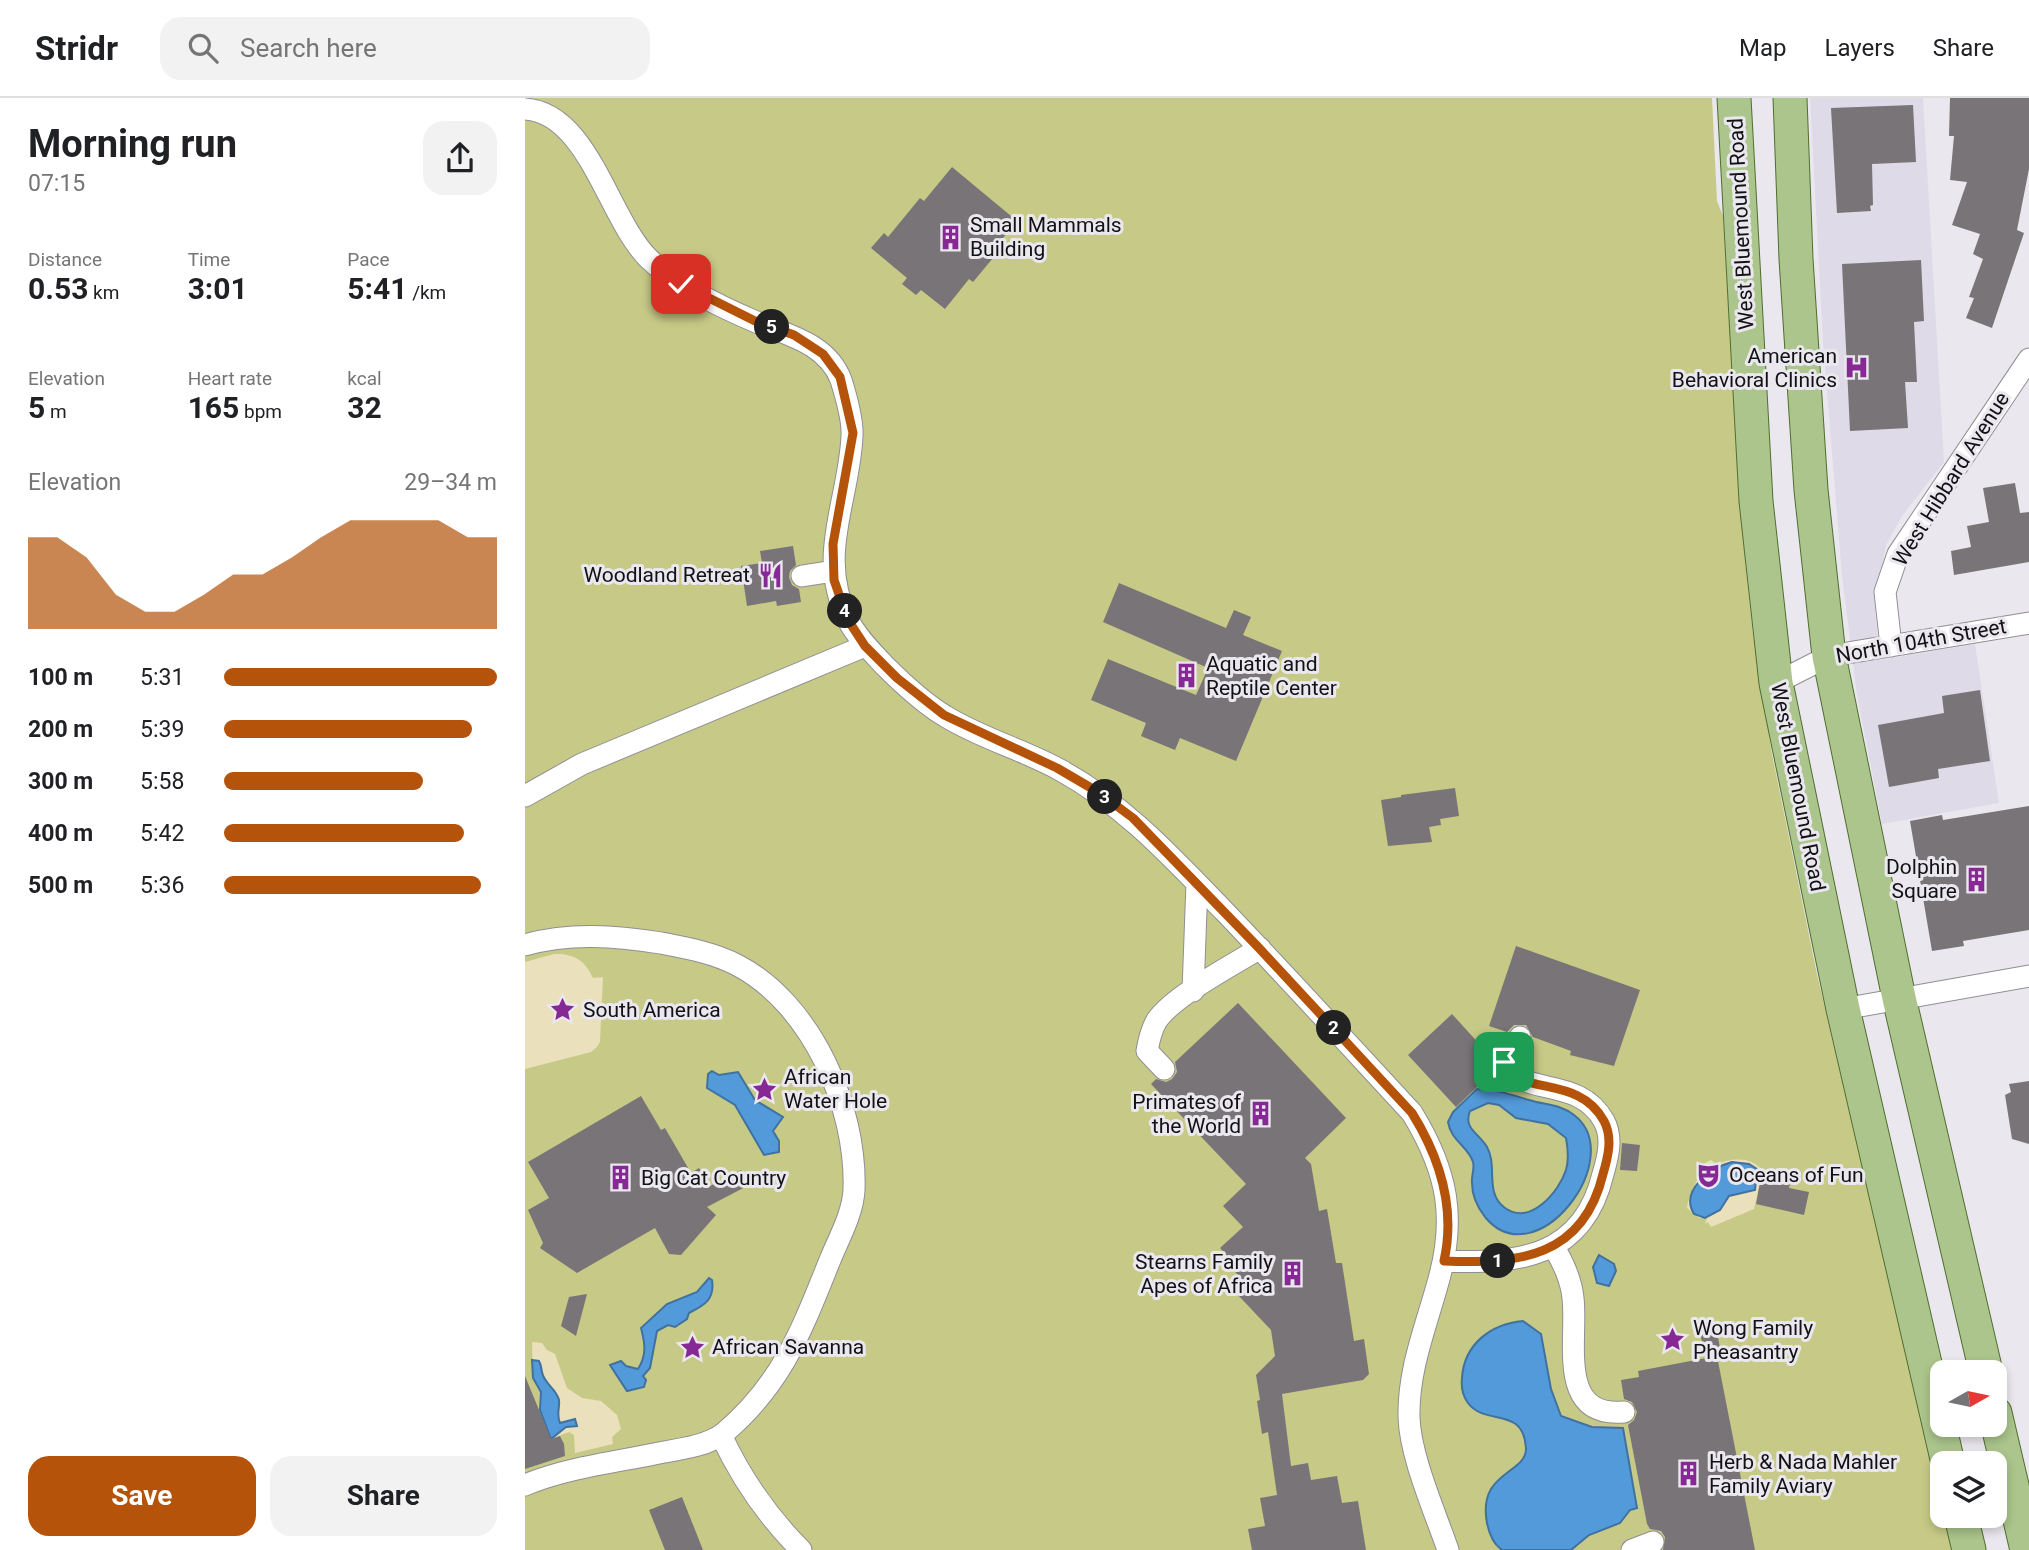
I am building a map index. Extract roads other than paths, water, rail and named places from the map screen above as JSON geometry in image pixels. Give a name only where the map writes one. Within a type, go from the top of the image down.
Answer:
[{"type":"main road","name":"West Bluemound Road","points":[[1734,98],[1756,501],[1776,683],[1843,1009],[1945,1451]]},
{"type":"main road","points":[[1790,98],[1796,259],[1811,490],[1829,656],[1899,998],[1983,1360]]},
{"type":"main road","points":[[2001,1437],[2027,1550]]},
{"type":"main road","points":[[1964,1528],[1969,1550]]},
{"type":"street","points":[[525,109],[534,109],[557,120],[578,143],[623,227],[648,259],[681,284],[755,321],[794,335],[823,354],[840,377],[853,433],[833,544],[834,580],[848,620],[865,646],[897,678],[944,715],[1057,768],[1098,792],[1133,818],[1259,948],[1412,1113],[1431,1145],[1442,1172],[1447,1206],[1447,1245],[1413,1366],[1409,1417],[1415,1450],[1448,1550]]},
{"type":"street","name":"West Hibbard Avenue","points":[[1891,646],[1885,592],[1898,554],[2029,359]]},
{"type":"street","points":[[802,576],[834,571]]},
{"type":"street","name":"North 104th Street","points":[[1776,683],[1829,656],[2029,622]]},
{"type":"street","points":[[525,796],[582,764],[865,646]]},
{"type":"street","points":[[1193,991],[1197,883]]},
{"type":"street","points":[[525,945],[564,937],[614,937],[687,948],[730,962],[766,985],[802,1020],[833,1078],[846,1122],[854,1192],[845,1225],[795,1346],[767,1390],[721,1435],[687,1447],[582,1468],[525,1485]]},
{"type":"street","points":[[1164,1069],[1147,1051],[1150,1034],[1159,1018],[1193,991],[1259,948]]},
{"type":"street","points":[[1843,1009],[2029,976]]},
{"type":"street","points":[[1444,1261],[1517,1259],[1554,1247],[1576,1230],[1590,1211],[1601,1184],[1609,1138],[1605,1123],[1587,1099],[1566,1090],[1516,1079],[1508,1071],[1504,1062],[1520,1037]]},
{"type":"street","points":[[1554,1247],[1570,1280],[1578,1388],[1593,1407],[1604,1412],[1625,1412]]},
{"type":"street","points":[[721,1435],[739,1472],[787,1536],[801,1550]]},
{"type":"street","points":[[1632,1550],[1653,1542]]},
{"type":"water","points":[[712,1071],[719,1075],[738,1072],[755,1100],[783,1117],[773,1131],[779,1141],[779,1152],[764,1155],[735,1105],[707,1088],[708,1074]]},
{"type":"water","points":[[1477,1089],[1492,1090],[1558,1107],[1574,1115],[1588,1134],[1590,1157],[1583,1182],[1569,1205],[1550,1223],[1528,1233],[1506,1232],[1485,1217],[1473,1192],[1474,1167],[1471,1156],[1450,1129],[1448,1122],[1453,1112]],"holes":[[[1488,1103],[1499,1105],[1516,1118],[1548,1124],[1566,1138],[1568,1162],[1557,1188],[1542,1204],[1524,1213],[1505,1208],[1499,1202],[1493,1187],[1490,1154],[1484,1142],[1470,1127],[1470,1111]]]},
{"type":"water","points":[[1732,1162],[1749,1164],[1757,1169],[1755,1190],[1729,1196],[1720,1210],[1705,1218],[1694,1214],[1691,1196],[1694,1188],[1707,1174]]},
{"type":"water","points":[[1599,1255],[1614,1264],[1616,1271],[1609,1286],[1597,1283],[1593,1267]]},
{"type":"water","points":[[709,1278],[713,1287],[708,1301],[689,1313],[687,1319],[675,1327],[668,1325],[657,1331],[650,1368],[643,1376],[646,1380],[644,1387],[627,1391],[610,1365],[621,1361],[626,1366],[638,1369],[644,1349],[641,1328],[667,1304],[697,1292]]},
{"type":"water","points":[[1523,1321],[1541,1334],[1551,1389],[1561,1416],[1592,1427],[1623,1428],[1637,1508],[1630,1510],[1620,1523],[1589,1535],[1571,1550],[1502,1550],[1492,1538],[1487,1523],[1486,1506],[1489,1493],[1495,1483],[1524,1457],[1526,1448],[1518,1426],[1503,1418],[1484,1414],[1468,1403],[1462,1388],[1464,1366],[1474,1346],[1490,1331]]},
{"type":"water","points":[[532,1360],[539,1361],[545,1380],[559,1400],[560,1423],[575,1419],[577,1426],[566,1427],[551,1439],[540,1410],[541,1392],[533,1378]]},
{"type":"place","name":"Small Mammals Building","points":[[950,237]]},
{"type":"place","name":"American Behavioral Clinics","points":[[1857,368]]},
{"type":"place","name":"Woodland Retreat","points":[[770,575]]},
{"type":"place","name":"Aquatic and Reptile Center","points":[[1186,676]]},
{"type":"place","name":"Dolphin Square","points":[[1977,879]]},
{"type":"place","name":"South America","points":[[563,1010]]},
{"type":"place","name":"African Water Hole","points":[[764,1089]]},
{"type":"place","name":"Primates of the World","points":[[1261,1114]]},
{"type":"place","name":"Oceans of Fun","points":[[1709,1175]]},
{"type":"place","name":"Big Cat Country","points":[[621,1178]]},
{"type":"place","name":"Stearns Family Apes of Africa","points":[[1293,1274]]},
{"type":"place","name":"Wong Family Pheasantry","points":[[1673,1340]]},
{"type":"place","name":"African Savanna","points":[[692,1347]]},
{"type":"place","name":"Herb & Nada Mahler Family Aviary","points":[[1689,1474]]}]
